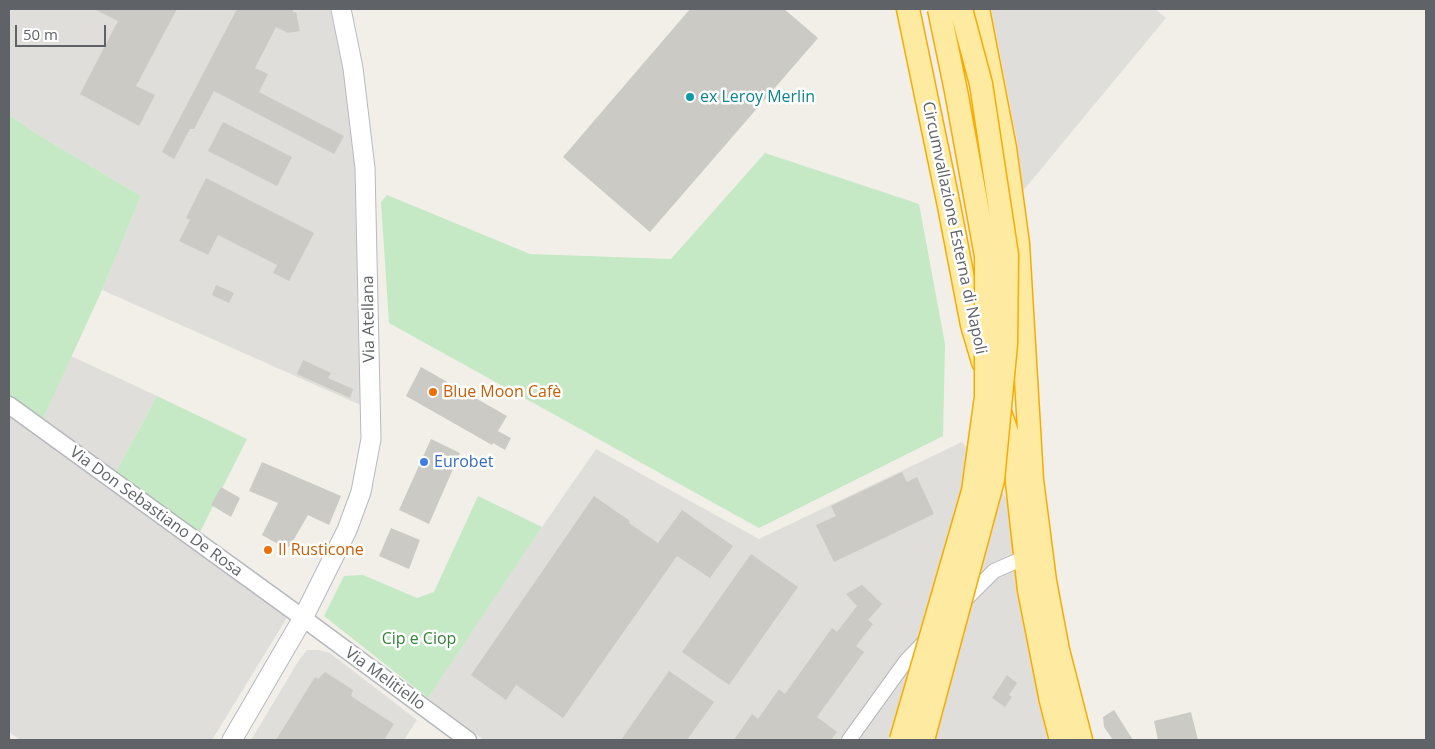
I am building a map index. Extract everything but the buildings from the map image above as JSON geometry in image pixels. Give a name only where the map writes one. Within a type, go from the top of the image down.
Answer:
[{"type":"highway","name":"Circumvallazione Esterna di Napoli","points":[[908,9],[950,206],[972,325],[982,361],[1009,438],[1016,473],[1031,599],[1051,701],[1061,740]]},
{"type":"highway","points":[[901,740],[973,491],[986,397],[986,256],[956,90],[939,9]]},
{"type":"highway","points":[[923,740],[993,480],[1006,344],[1007,255],[980,84],[961,9]]},
{"type":"highway","points":[[978,9],[1005,148],[1018,244],[1032,480],[1045,581],[1058,650],[1081,740]]},
{"type":"main road","name":"Via Atellana","points":[[232,740],[303,618],[347,530],[361,492],[371,439],[366,168],[353,68],[341,9]]},
{"type":"street","name":"Via Don Sebastiano De Rosa","points":[[9,405],[303,618]]},
{"type":"street","points":[[849,740],[906,661],[994,572],[1026,557]]},
{"type":"street","name":"Via Melitiello","points":[[303,618],[468,740]]},
{"type":"shaded area","points":[[9,9],[330,9],[345,68],[358,163],[365,407],[102,290],[141,196],[40,136],[9,115]]},
{"type":"shaded area","points":[[991,9],[1155,9],[1166,18],[1022,192],[1017,141]]},
{"type":"shaded area","points":[[71,356],[157,396],[115,474],[42,421]]},
{"type":"shaded area","points":[[9,415],[288,616],[212,740],[21,740],[9,732]]},
{"type":"shaded area","points":[[962,442],[1008,500],[1023,619],[1049,740],[484,740],[428,698],[596,449],[759,539]]},
{"type":"shaded area","points":[[307,650],[319,650],[330,653],[417,720],[404,740],[251,740],[299,660]]},
{"type":"green space","points":[[9,115],[40,136],[141,196],[102,290],[42,421],[9,397]]},
{"type":"green space","points":[[765,153],[919,204],[945,344],[943,436],[759,528],[389,323],[381,202],[387,195],[530,254],[671,259]]},
{"type":"green space","points":[[157,396],[247,439],[199,534],[115,474]]},
{"type":"green space","name":"Cip e Ciop","points":[[478,496],[542,527],[428,698],[324,616],[344,576],[363,575],[417,598],[434,592]]},
{"type":"place","name":"ex Leroy Merlin","points":[[690,97]]},
{"type":"place","name":"Blue Moon Cafè","points":[[433,392]]},
{"type":"place","name":"Eurobet","points":[[424,462]]},
{"type":"place","name":"Il Rusticone","points":[[268,550]]}]
